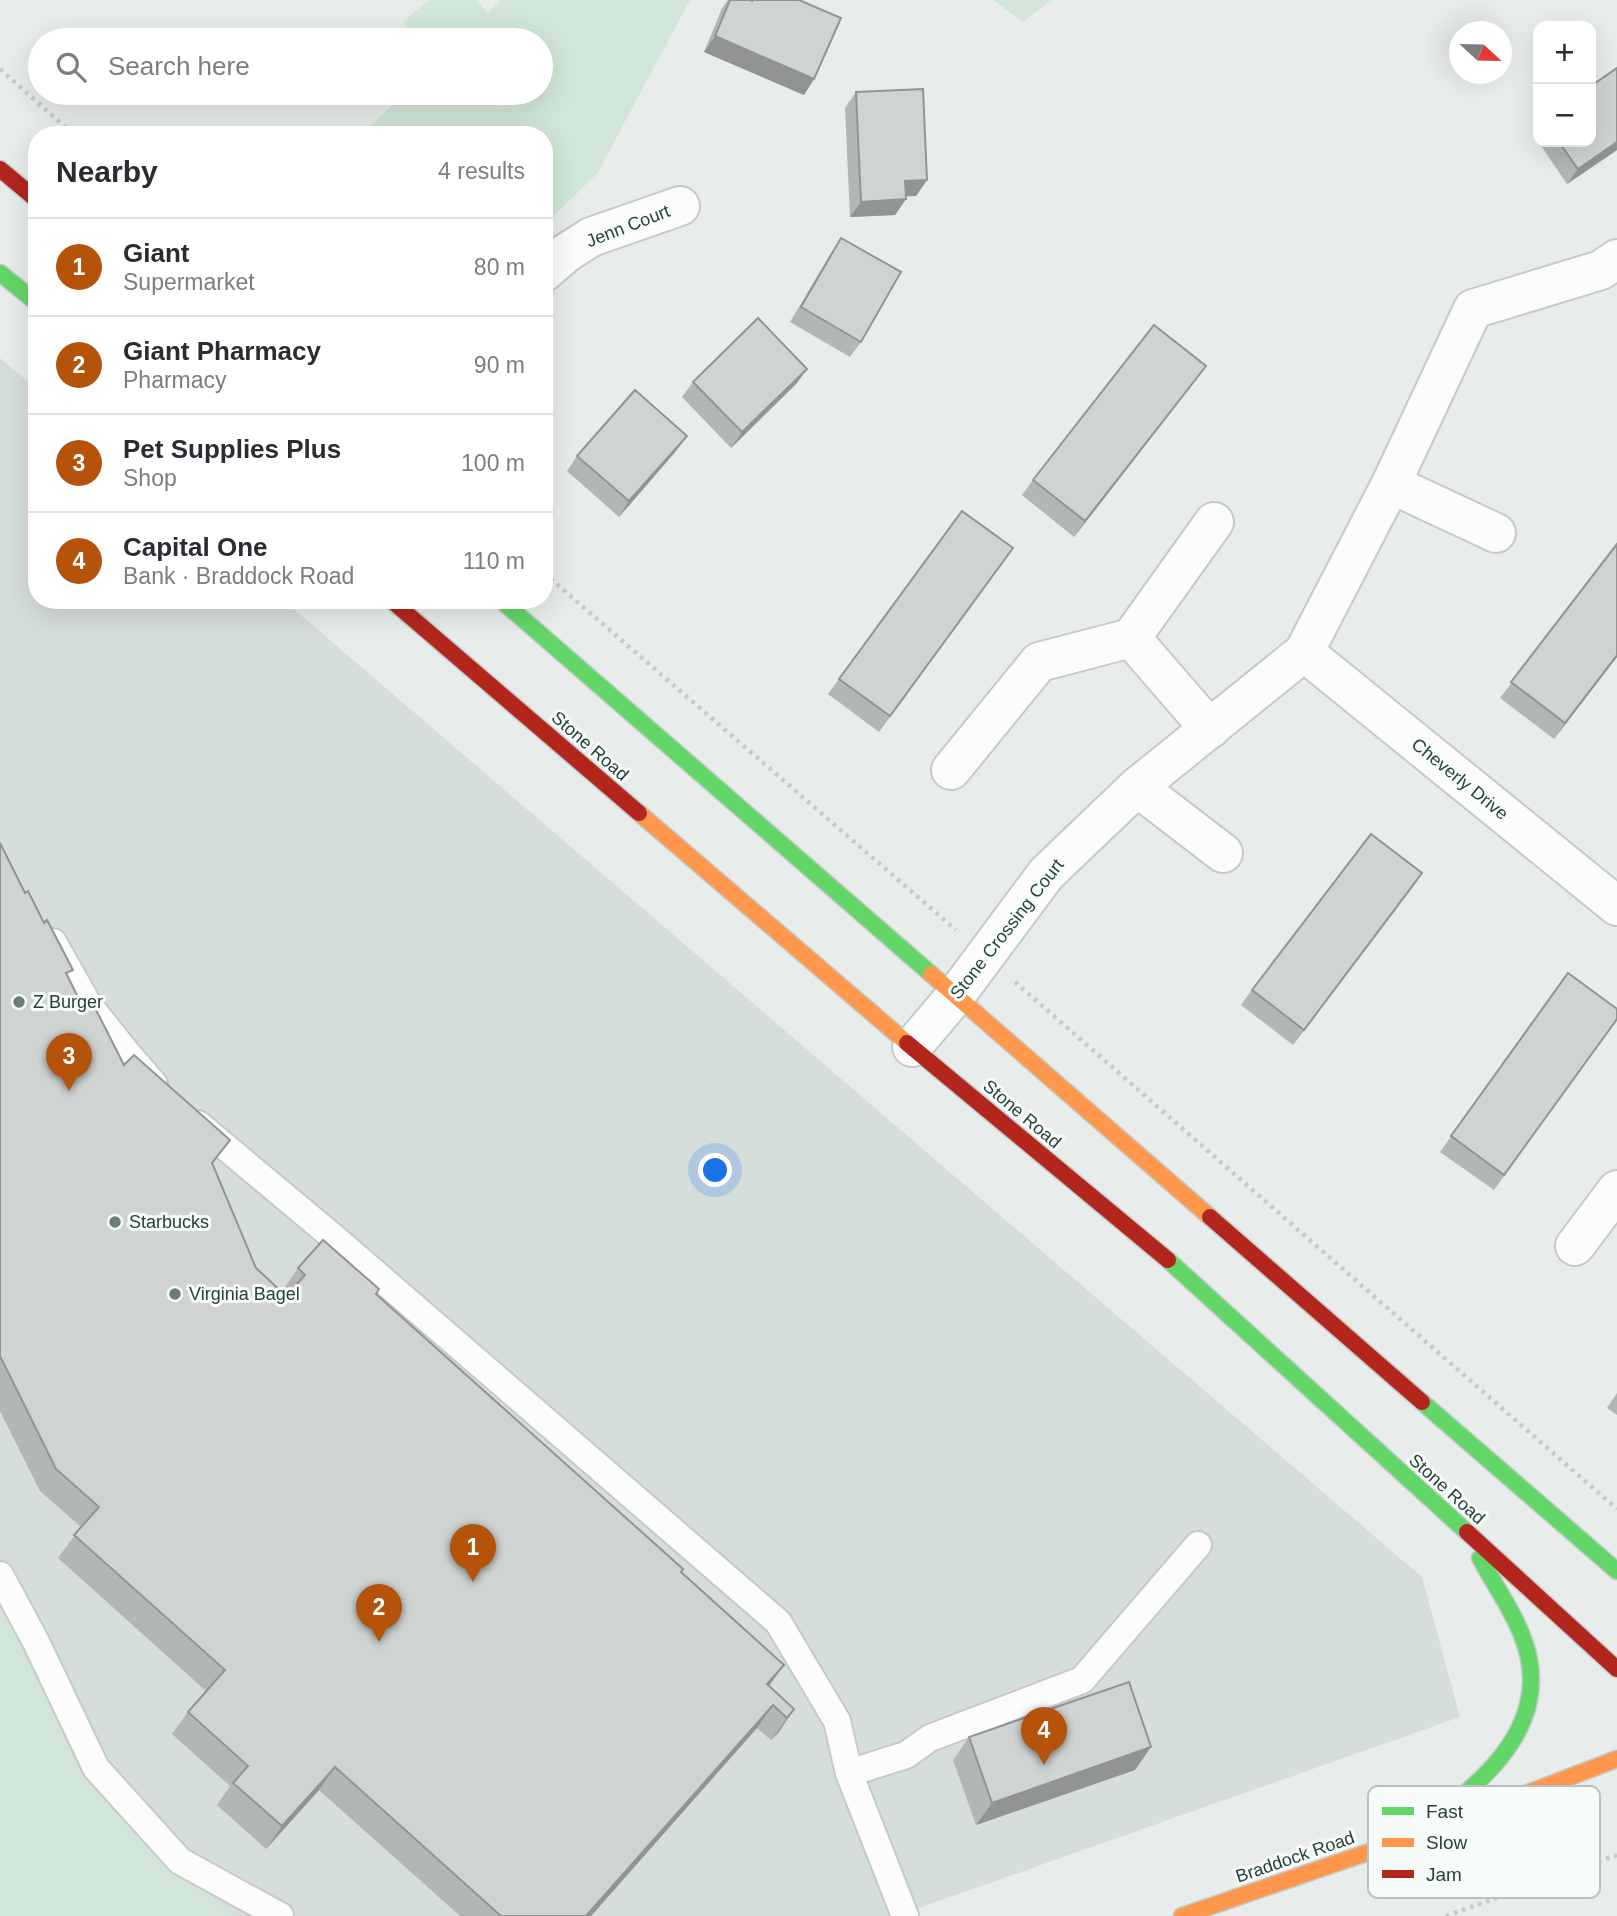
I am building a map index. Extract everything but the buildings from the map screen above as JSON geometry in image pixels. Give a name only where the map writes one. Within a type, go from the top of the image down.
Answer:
[{"type":"main road","points":[[0,169],[28,192]]},
{"type":"main road","points":[[0,273],[28,296]]},
{"type":"main road","name":"Stone Road","points":[[401,609],[912,1047],[1172,1264],[1617,1669]]},
{"type":"main road","points":[[511,609],[1617,1571]]},
{"type":"main road","points":[[1468,1534],[1520,1632],[1530,1661],[1531,1686],[1528,1712],[1519,1731],[1503,1756],[1473,1786]]},
{"type":"main road","name":"Braddock Road","points":[[1546,1786],[1617,1759]]},
{"type":"main road","name":"Braddock Road","points":[[1182,1916],[1368,1852]]},
{"type":"street","name":"Jenn Court","points":[[553,264],[591,237],[680,206]]},
{"type":"street","name":"Stone Crossing Court","points":[[912,1047],[956,995],[1046,874],[1137,787],[1304,652],[1391,484],[1473,309],[1601,270],[1617,259]]},
{"type":"street","points":[[1391,484],[1496,533]]},
{"type":"street","points":[[951,770],[1039,662],[1131,638],[1214,522]]},
{"type":"street","points":[[1131,638],[1210,729]]},
{"type":"street","name":"Cheverly Drive","points":[[1304,652],[1617,905]]},
{"type":"street","points":[[1137,787],[1223,853]]},
{"type":"street","points":[[1575,1246],[1617,1190]]},
{"type":"lane","points":[[44,926],[88,1004],[127,1053],[173,1103],[339,1242],[778,1622],[837,1721],[849,1773],[905,1916]]},
{"type":"lane","points":[[849,1773],[906,1755],[930,1738],[1082,1680],[1198,1545]]},
{"type":"lane","points":[[0,1575],[36,1642],[96,1768],[180,1861],[280,1916]]},
{"type":"path","points":[[0,69],[28,94]]},
{"type":"path","points":[[40,105],[64,126]]},
{"type":"path","points":[[553,581],[1617,1509]]},
{"type":"path","points":[[1600,1861],[1617,1855]]},
{"type":"path","points":[[1446,1916],[1496,1898]]},
{"type":"shaded area","points":[[0,358],[28,381],[28,609],[293,609],[1422,1577],[1460,1717],[896,1916],[231,1916],[83,1774],[0,1601]]},
{"type":"green space","points":[[429,0],[476,0],[488,13],[501,0],[690,0],[597,174],[553,216],[553,126],[370,126],[392,105],[553,105],[553,28],[408,28],[403,22]]},
{"type":"green space","points":[[993,0],[1051,0],[1023,22]]},
{"type":"green space","points":[[0,1601],[83,1774],[231,1916],[0,1916]]},
{"type":"traffic: fast","points":[[0,273],[28,296]]},
{"type":"traffic: fast","points":[[511,609],[931,974]]},
{"type":"traffic: fast","points":[[1168,1260],[1467,1532]]},
{"type":"traffic: fast","points":[[1422,1402],[1617,1571]]},
{"type":"traffic: fast","points":[[1474,1786],[1512,1741],[1525,1716],[1531,1689],[1529,1659],[1521,1633],[1480,1558]]},
{"type":"traffic: slow","points":[[639,813],[907,1043]]},
{"type":"traffic: slow","points":[[931,974],[1210,1217]]},
{"type":"traffic: slow","points":[[1546,1786],[1617,1759]]},
{"type":"traffic: slow","points":[[1182,1916],[1368,1852]]},
{"type":"traffic: jam","points":[[0,169],[28,192]]},
{"type":"traffic: jam","points":[[401,609],[639,813]]},
{"type":"traffic: jam","points":[[907,1043],[1168,1260]]},
{"type":"traffic: jam","points":[[1210,1217],[1422,1402]]},
{"type":"traffic: jam","points":[[1467,1532],[1617,1669]]},
{"type":"place","name":"Z Burger","points":[[19,1002]]},
{"type":"place","name":"Pet Supplies Plus","points":[[69,1091]]},
{"type":"place","name":"Starbucks","points":[[115,1222]]},
{"type":"place","name":"Virginia Bagel","points":[[175,1294]]},
{"type":"place","name":"Giant","points":[[473,1582]]},
{"type":"place","name":"Giant Pharmacy","points":[[379,1642]]},
{"type":"place","name":"Capital One","points":[[1044,1765]]}]
